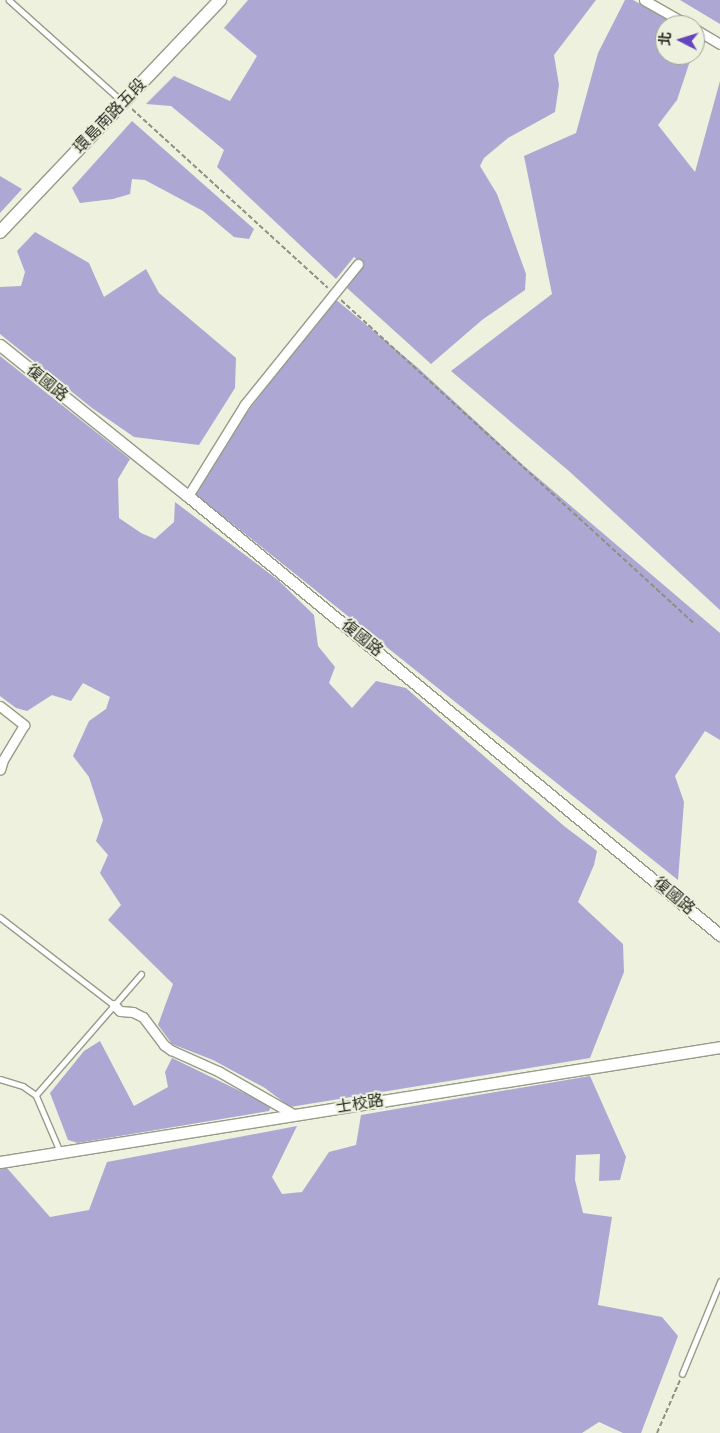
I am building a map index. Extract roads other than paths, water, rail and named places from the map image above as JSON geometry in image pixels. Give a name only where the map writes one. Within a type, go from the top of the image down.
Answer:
[{"type":"main road","name":"環島南路五段","points":[[0,232],[220,0]]},
{"type":"street","points":[[644,0],[670,15]]},
{"type":"street","points":[[705,35],[720,44]]},
{"type":"street","points":[[188,496],[245,404],[358,264]]},
{"type":"street","name":"復國路","points":[[0,345],[188,496],[720,935]]},
{"type":"street","points":[[0,706],[24,726],[3,760],[0,770]]},
{"type":"street","points":[[114,1005],[120,1011],[133,1012],[144,1017],[164,1045],[171,1050],[218,1071],[292,1114]]},
{"type":"street","name":"士校路","points":[[0,1162],[720,1047]]},
{"type":"lane","points":[[9,0],[124,102]]},
{"type":"lane","points":[[0,917],[114,1005]]},
{"type":"lane","points":[[36,1095],[141,974]]},
{"type":"lane","points":[[0,1079],[23,1086],[36,1095],[60,1151]]},
{"type":"lane","points":[[682,1374],[720,1282]]}]
